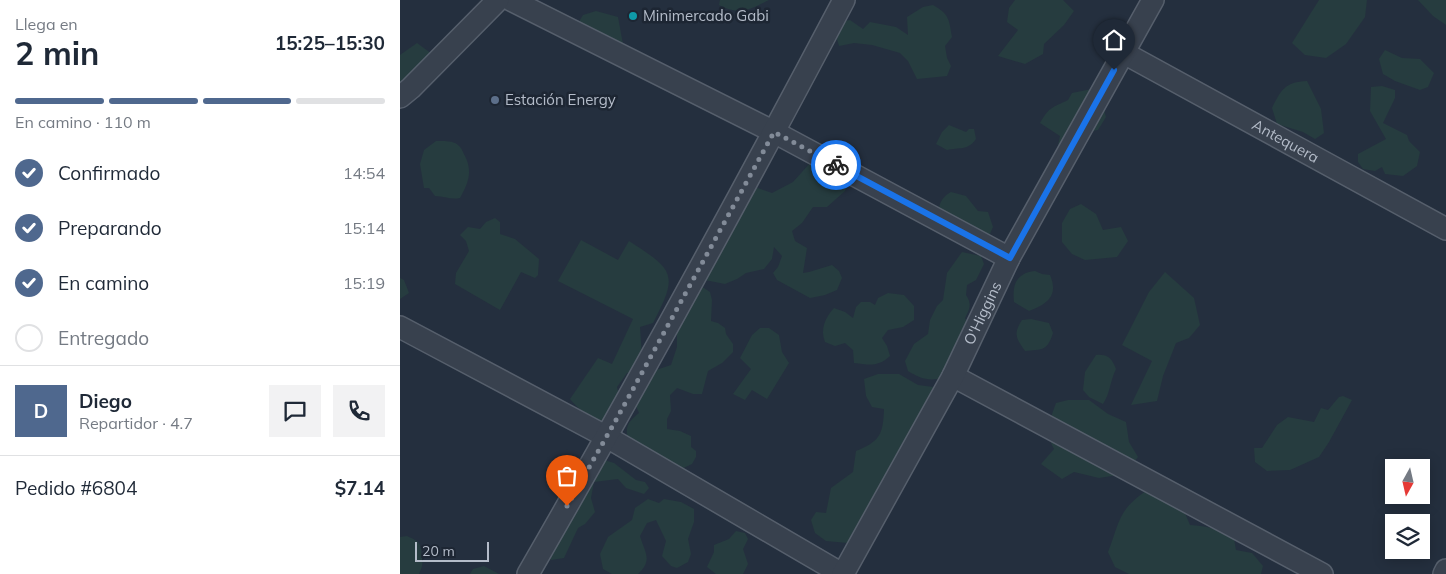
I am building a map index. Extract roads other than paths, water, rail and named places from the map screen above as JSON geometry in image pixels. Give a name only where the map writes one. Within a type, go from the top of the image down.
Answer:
[{"type":"street","points":[[400,97],[498,0]]},
{"type":"street","points":[[512,0],[774,132],[1010,258]]},
{"type":"street","points":[[528,574],[607,437],[844,0]]},
{"type":"street","name":"O'Higgins","points":[[842,574],[953,376],[1010,258],[1154,0]]},
{"type":"street","name":"Antequera","points":[[1124,52],[1446,229]]},
{"type":"street","points":[[400,328],[607,437],[842,574]]},
{"type":"street","points":[[953,376],[1322,574]]},
{"type":"street","points":[[1444,574],[1446,570]]},
{"type":"place","name":"Minimercado Gabi","points":[[633,16]]},
{"type":"place","name":"Estación Energy","points":[[495,100]]}]
